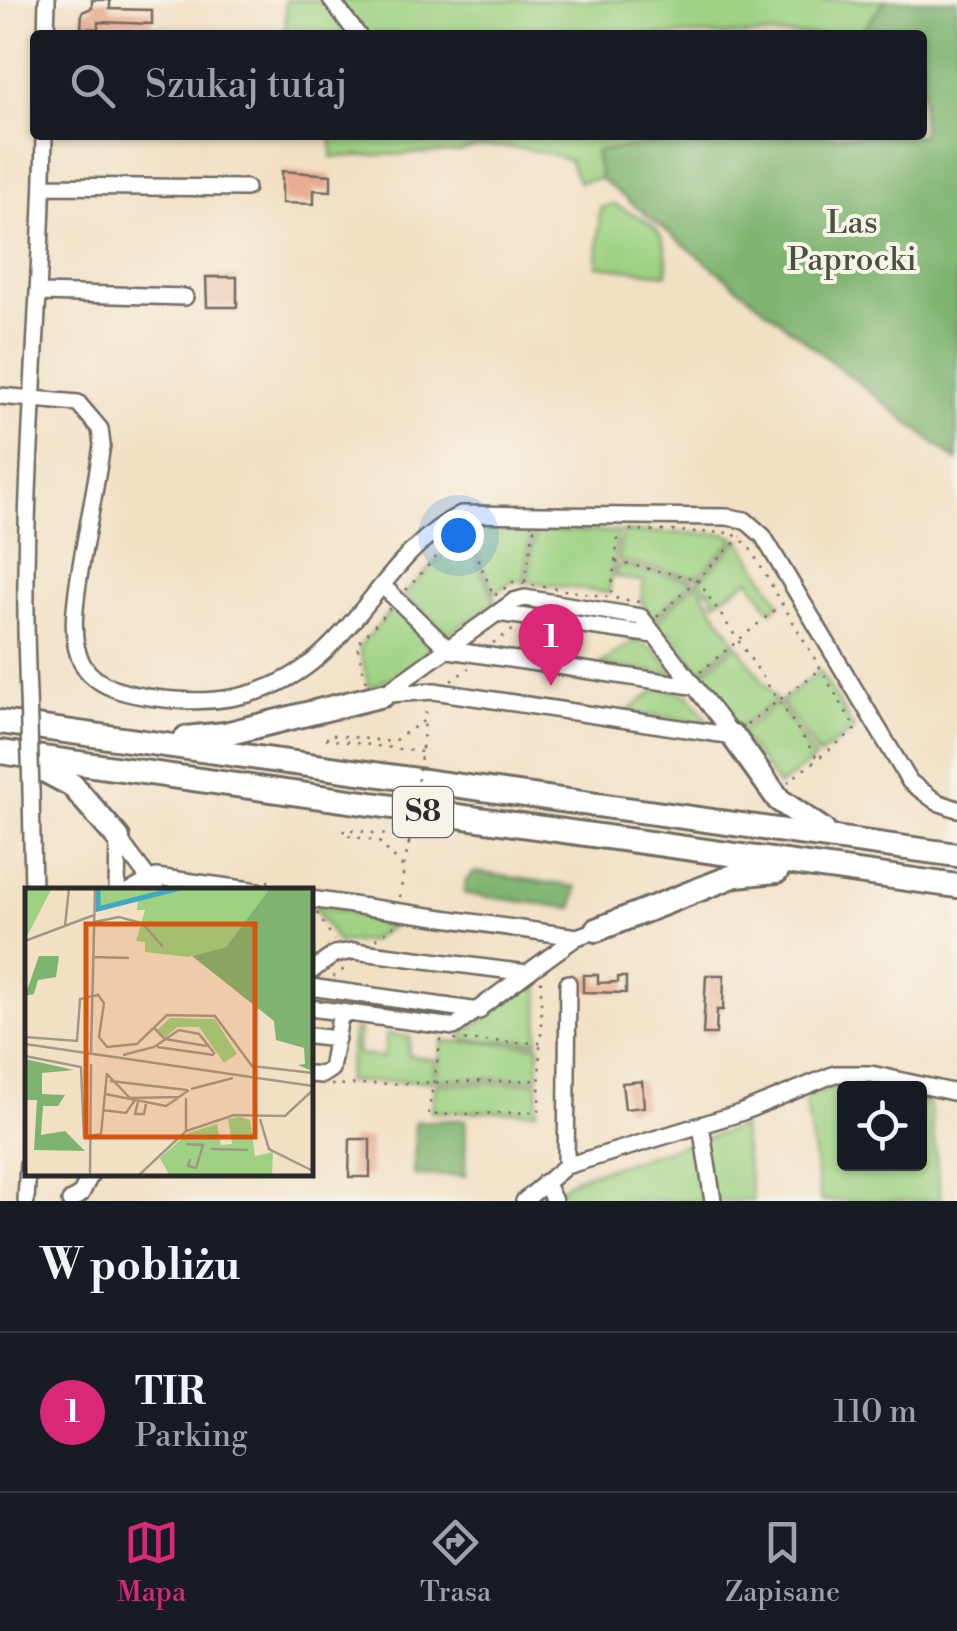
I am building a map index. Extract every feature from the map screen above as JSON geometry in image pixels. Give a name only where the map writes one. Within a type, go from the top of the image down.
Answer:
[{"type":"highway","points":[[142,742],[225,734],[375,692]]},
{"type":"highway","name":"S8","points":[[0,722],[957,855]]},
{"type":"highway","points":[[734,734],[779,800],[803,820],[839,838]]},
{"type":"highway","points":[[0,752],[72,784],[118,838]]},
{"type":"highway","name":"S8","points":[[0,752],[957,886]]},
{"type":"highway","points":[[587,934],[736,875],[846,870]]},
{"type":"street","points":[[46,30],[47,0]]},
{"type":"street","points":[[332,0],[354,30]]},
{"type":"street","points":[[33,888],[23,595],[41,293],[44,140]]},
{"type":"street","points":[[44,186],[246,188]]},
{"type":"street","points":[[41,293],[184,298]]},
{"type":"street","points":[[0,396],[78,402],[100,429],[102,445],[71,622],[82,663],[110,688],[136,696],[201,702],[251,694],[312,662],[435,529],[461,514],[745,520],[763,536],[910,782],[937,802],[957,810]]},
{"type":"street","points":[[383,586],[449,650],[695,679]]},
{"type":"street","points":[[375,692],[449,650],[497,608],[525,598],[634,612],[653,628],[695,679],[734,734]]},
{"type":"street","points":[[497,608],[518,616],[653,628]]},
{"type":"street","points":[[375,692],[434,691],[734,734]]},
{"type":"street","points":[[118,838],[153,885],[206,888]]},
{"type":"street","points":[[116,888],[118,838]]},
{"type":"street","points":[[312,901],[587,934]]},
{"type":"street","points":[[312,1008],[454,1027],[587,934]]},
{"type":"street","points":[[312,970],[334,954],[354,951],[528,974]]},
{"type":"street","points":[[566,1166],[568,984]]},
{"type":"street","points":[[312,987],[479,1011]]},
{"type":"street","points":[[312,1074],[322,1075],[331,1069],[341,1012]]},
{"type":"street","points":[[312,1036],[336,1039]]},
{"type":"street","points":[[524,1201],[566,1166],[701,1125],[846,1072],[957,1093]]},
{"type":"street","points":[[701,1125],[713,1201]]},
{"type":"street","points":[[26,1201],[27,1176]]},
{"type":"street","points":[[70,1201],[82,1194],[90,1176]]},
{"type":"street","points":[[546,1182],[554,1201]]},
{"type":"path","points":[[402,595],[456,535],[482,527]]},
{"type":"path","points":[[524,583],[534,528]]},
{"type":"path","points":[[602,530],[721,532],[740,537],[856,730],[782,787]]},
{"type":"path","points":[[611,595],[620,530]]},
{"type":"path","points":[[653,628],[740,537]]},
{"type":"path","points":[[616,562],[696,579],[708,591],[818,759]]},
{"type":"path","points":[[494,596],[497,608]]},
{"type":"path","points":[[375,692],[357,645],[394,603]]},
{"type":"path","points":[[695,679],[782,603]]},
{"type":"path","points":[[392,910],[393,904],[399,905],[428,698],[433,699],[435,684],[445,685],[469,668],[475,646],[489,646],[517,628],[518,616]]},
{"type":"path","points":[[734,734],[821,669]]},
{"type":"path","points":[[421,750],[327,739],[328,734],[392,742],[423,719]]},
{"type":"path","points":[[404,868],[378,841],[343,835],[344,830],[409,840]]},
{"type":"path","points":[[312,904],[338,945]]},
{"type":"path","points":[[442,1039],[428,1114],[539,1112],[540,1042]]},
{"type":"path","points":[[329,1085],[540,1080]]},
{"type":"green space","points":[[286,0],[886,0],[863,30],[285,30]]},
{"type":"green space","name":"Las Paprocki","points":[[886,0],[957,0],[957,461],[601,179],[595,152],[686,140],[927,140],[927,30],[863,30]]},
{"type":"green space","points":[[332,140],[686,140],[595,152],[601,179],[578,182],[570,161],[498,146],[460,152],[332,157]]},
{"type":"green space","points":[[613,204],[655,228],[665,246],[667,274],[597,266],[600,208]]},
{"type":"green space","points":[[467,531],[531,531],[524,582],[513,580],[495,593]]},
{"type":"green space","points":[[535,531],[618,532],[609,593],[528,582]]},
{"type":"green space","points":[[622,532],[726,534],[736,538],[697,577],[618,561]]},
{"type":"green space","points":[[463,533],[496,602],[448,634],[404,595]]},
{"type":"green space","points":[[740,539],[780,603],[771,611],[750,579],[715,602],[710,589],[707,591],[699,580]]},
{"type":"green space","points":[[617,565],[693,580],[653,619],[641,602],[643,581],[615,577]]},
{"type":"green space","points":[[696,582],[735,641],[700,671],[671,632],[663,632],[656,622]]},
{"type":"green space","points":[[395,606],[428,638],[429,650],[405,671],[369,688],[359,647]]},
{"type":"green space","points":[[635,640],[658,652],[674,675],[599,665]]},
{"type":"green space","points":[[737,644],[776,700],[737,729],[704,685],[702,674]]},
{"type":"green space","points":[[820,671],[854,729],[819,756],[781,701]]},
{"type":"green space","points":[[660,687],[689,695],[710,723],[627,712]]},
{"type":"green space","points":[[778,703],[815,759],[779,786],[739,733]]},
{"type":"green space","points":[[475,872],[577,887],[573,908],[464,894],[466,880]]},
{"type":"green space","points":[[313,906],[394,918],[394,924],[370,941],[338,943]]},
{"type":"green space","points":[[539,977],[538,1041],[465,1040],[462,1035]]},
{"type":"green space","points":[[354,1030],[360,1030],[357,1054],[383,1058],[387,1034],[410,1037],[408,1055],[435,1060],[432,1081],[346,1082]]},
{"type":"green space","points":[[442,1041],[539,1045],[538,1078],[436,1080]]},
{"type":"green space","points":[[538,1082],[537,1111],[431,1112],[436,1084]]},
{"type":"green space","points":[[837,1086],[837,1171],[927,1171],[927,1103],[930,1104],[941,1201],[821,1201],[805,1097]]},
{"type":"green space","points":[[466,1119],[465,1176],[414,1175],[415,1122]]},
{"type":"green space","points":[[741,1127],[753,1201],[544,1201],[575,1178]]},
{"type":"building","points":[[92,0],[110,0],[110,9],[152,10],[152,24],[98,22],[98,29],[81,28],[82,12],[92,8]]},
{"type":"building","points":[[282,171],[331,175],[331,191],[314,190],[314,204],[282,203]]},
{"type":"building","points":[[206,277],[237,277],[237,307],[207,307]]},
{"type":"building","points":[[583,975],[598,975],[598,983],[618,982],[618,977],[626,977],[626,993],[583,992]]},
{"type":"building","points":[[706,975],[724,975],[723,1010],[717,1010],[716,1034],[703,1034]]},
{"type":"building","points":[[642,1081],[644,1107],[625,1109],[622,1083]]},
{"type":"building","points":[[350,1139],[370,1139],[370,1177],[349,1177]]},
{"type":"place","name":"TIR","points":[[551,686]]}]
